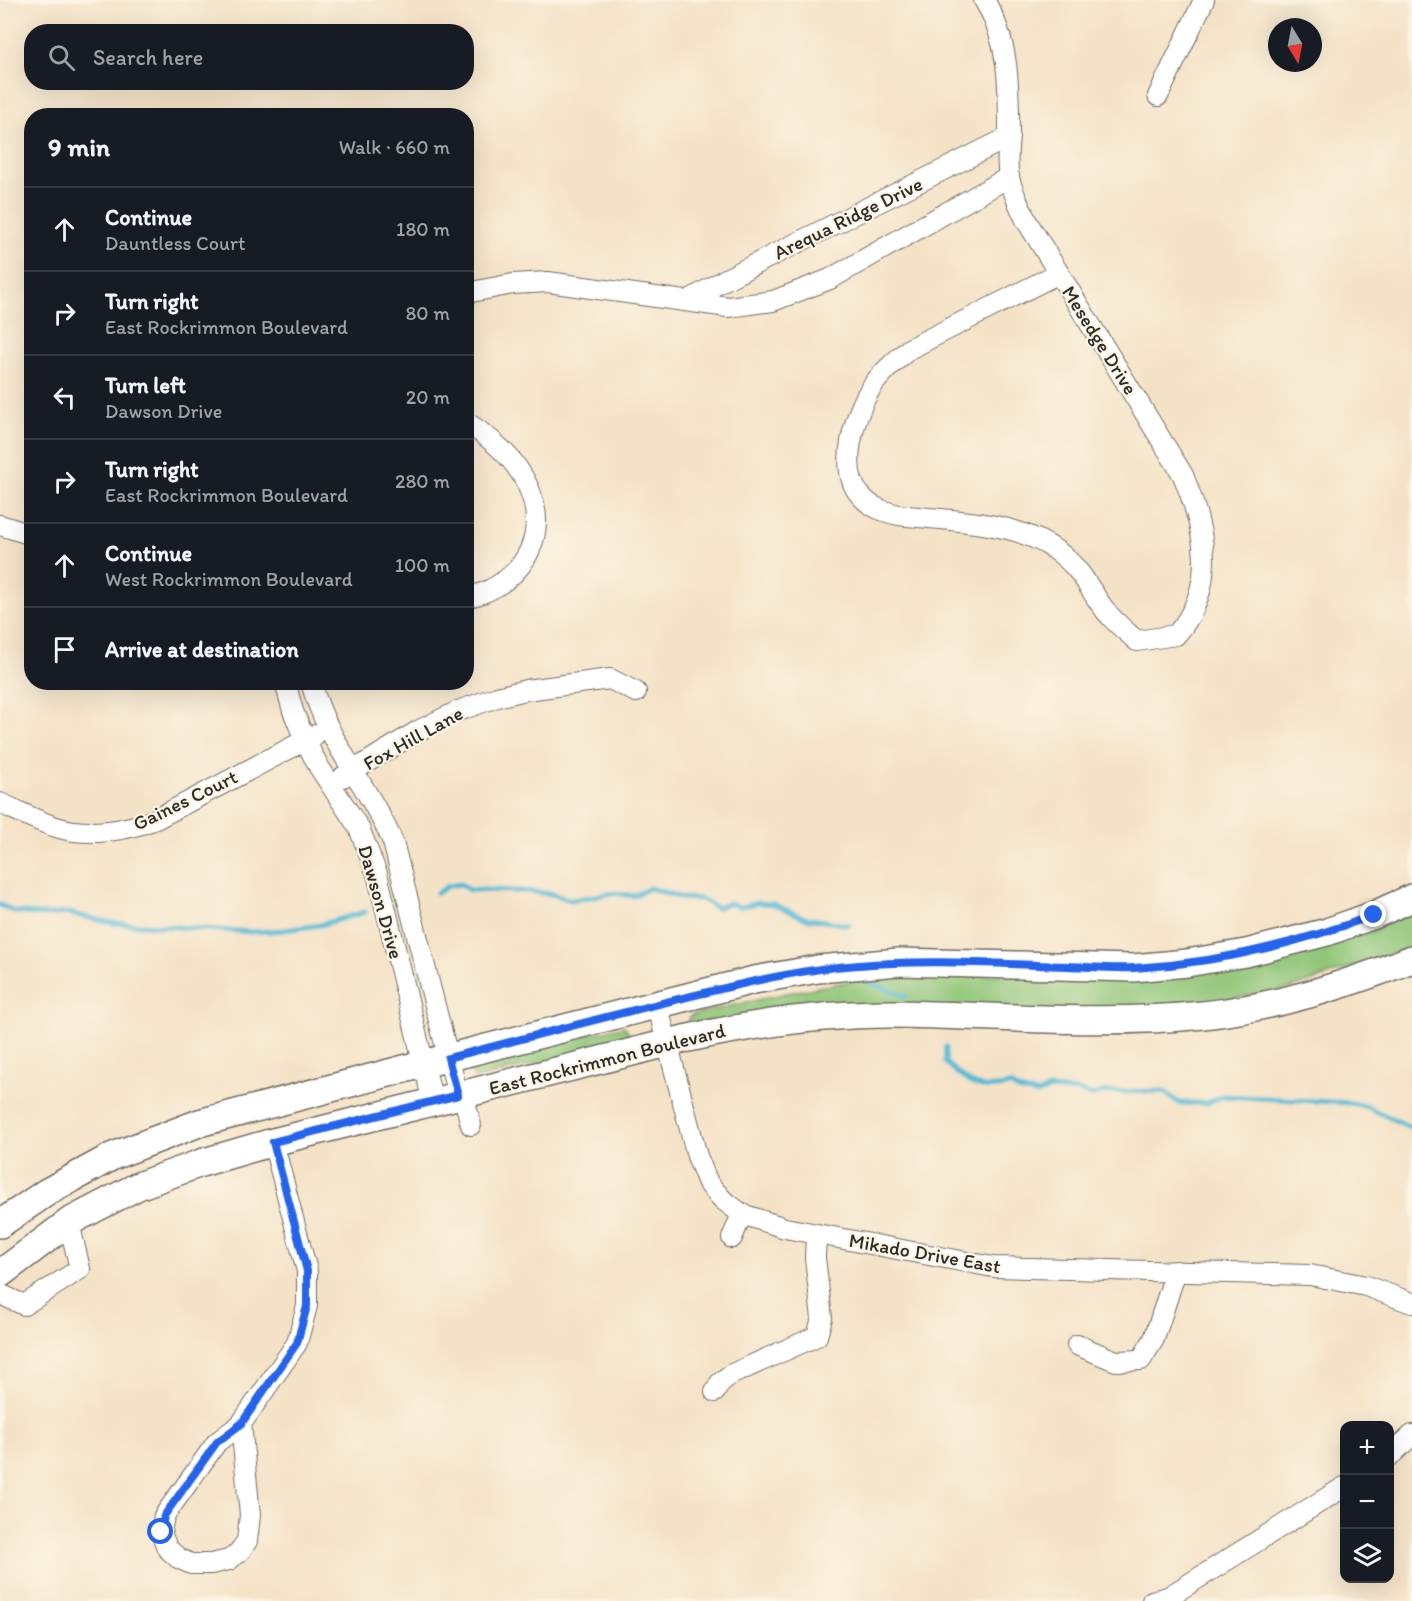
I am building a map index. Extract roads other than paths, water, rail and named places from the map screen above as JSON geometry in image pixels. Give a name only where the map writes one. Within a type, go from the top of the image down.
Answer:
[{"type":"main road","name":"East Rockrimmon Boulevard","points":[[0,1224],[47,1192],[113,1156],[199,1123],[754,981],[818,969],[858,965],[944,962],[1132,968],[1211,959],[1291,943],[1365,919],[1412,898]]},
{"type":"main road","name":"East Rockrimmon Boulevard","points":[[0,1274],[69,1222],[138,1186],[201,1163],[273,1142],[734,1028],[796,1019],[850,1015],[890,1014],[1092,1020],[1203,1015],[1271,1003],[1329,988],[1412,959]]},
{"type":"street","name":"Mesedge Drive","points":[[984,0],[991,11],[1006,60],[1009,82],[1007,161],[1015,196],[1026,220],[1059,273],[1183,475],[1200,526],[1204,550],[1203,581],[1197,603],[1188,621],[1176,635],[1137,641],[1110,616],[1074,565],[1060,552],[1028,535],[993,526],[885,512],[860,496],[851,479],[849,458],[853,432],[861,409],[873,386],[892,364],[909,349],[1059,273]]},
{"type":"street","points":[[1158,96],[1204,0]]},
{"type":"street","name":"Arequa Ridge Drive","points":[[688,301],[744,270],[1009,137]]},
{"type":"street","name":"Arequa Ridge Drive","points":[[474,291],[513,284],[548,282],[728,307],[773,302],[830,279],[1009,177]]},
{"type":"street","points":[[474,427],[489,437],[520,471],[535,504],[537,522],[526,558],[517,572],[493,590],[474,596]]},
{"type":"street","points":[[0,525],[24,532]]},
{"type":"street","name":"Fox Hill Lane","points":[[332,785],[418,730],[458,711],[497,697],[526,690],[610,679],[636,692]]},
{"type":"street","name":"Dawson Drive","points":[[287,690],[292,711],[305,740],[359,828],[377,874],[436,1061],[451,1097],[471,1125]]},
{"type":"street","name":"Dawson Drive","points":[[314,690],[317,703],[341,754],[382,817],[393,842],[436,1061]]},
{"type":"street","name":"Gaines Court","points":[[0,803],[57,827],[109,831],[134,828],[156,819],[328,728]]},
{"type":"street","name":"Mikado Drive East","points":[[657,1004],[697,1156],[708,1183],[723,1200],[742,1214],[785,1228],[993,1267],[1310,1275],[1366,1286],[1412,1303]]},
{"type":"street","points":[[241,1424],[250,1515],[247,1541],[229,1560],[211,1564],[191,1564],[178,1558],[166,1548],[161,1532],[164,1516],[217,1442],[241,1424],[297,1343],[307,1306],[307,1271],[273,1142]]},
{"type":"street","points":[[732,1238],[742,1214]]},
{"type":"street","points":[[0,1294],[24,1305],[80,1269],[69,1222]]},
{"type":"street","points":[[715,1392],[720,1383],[730,1375],[817,1336],[822,1318],[815,1258],[816,1234]]},
{"type":"street","points":[[1077,1346],[1116,1361],[1141,1360],[1154,1340],[1176,1271]]},
{"type":"street","points":[[1394,1451],[1412,1435]]},
{"type":"street","points":[[1152,1601],[1168,1597],[1340,1490]]},
{"type":"waterway","points":[[437,893],[448,886],[461,884],[469,890],[524,891],[552,894],[571,900],[615,893],[633,896],[650,888],[682,898],[701,899],[717,908],[729,903],[740,907],[758,903],[773,904],[805,918],[849,925]]},
{"type":"waterway","points":[[0,905],[15,912],[46,915],[68,913],[112,923],[252,932],[320,925],[365,912]]},
{"type":"waterway","points":[[868,982],[906,996]]},
{"type":"waterway","points":[[946,1047],[945,1062],[967,1081],[981,1087],[1010,1085],[1018,1090],[1037,1094],[1049,1089],[1077,1091],[1092,1095],[1104,1092],[1163,1091],[1179,1103],[1207,1103],[1223,1096],[1352,1103],[1367,1107],[1412,1128]]}]
